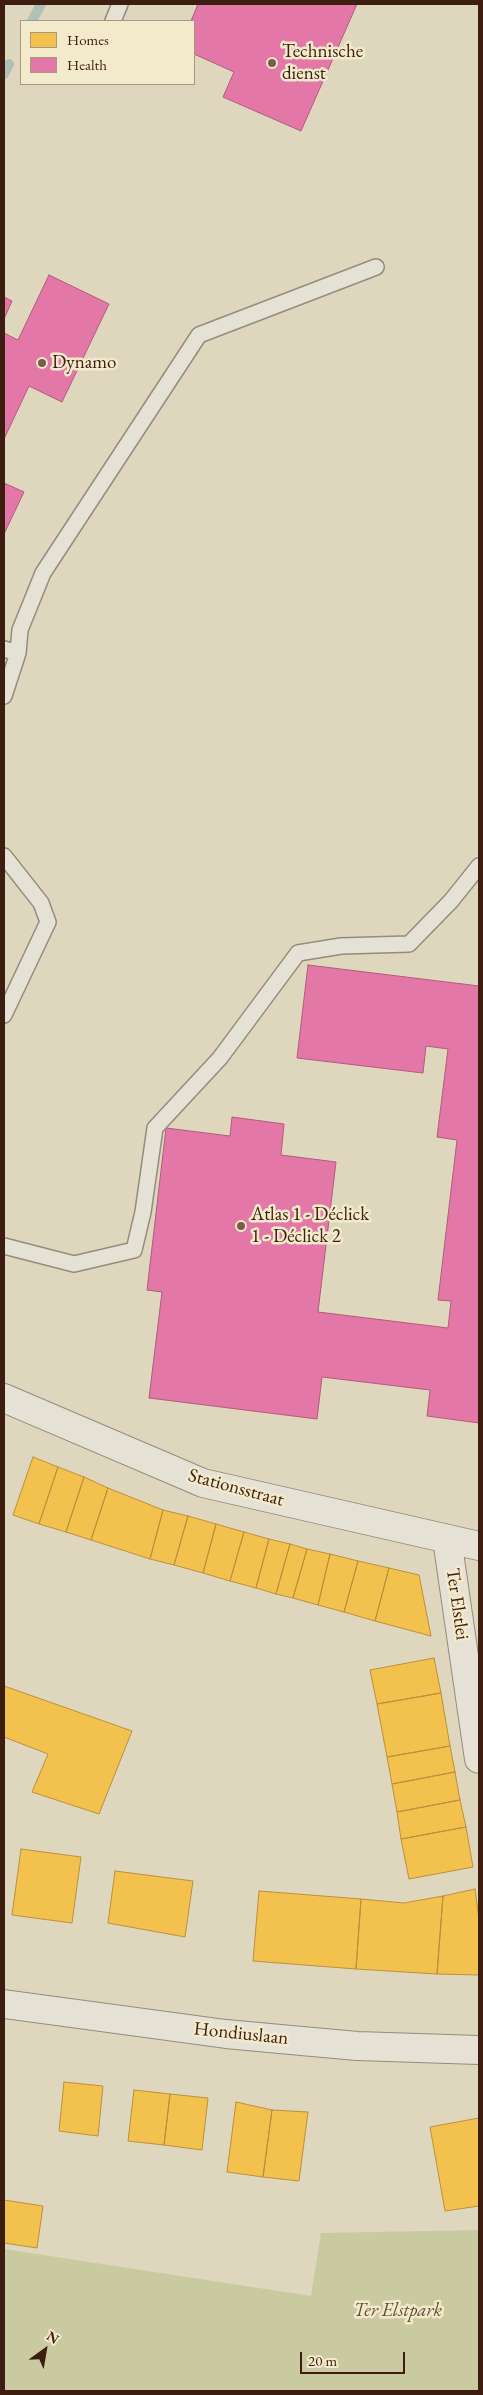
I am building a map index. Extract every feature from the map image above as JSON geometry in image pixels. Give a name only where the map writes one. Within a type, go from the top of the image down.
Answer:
[{"type":"street","name":"Stationsstraat","points":[[4,1398],[203,1483],[479,1546]]},
{"type":"street","name":"Ter Elstlei","points":[[447,1539],[479,1759]]},
{"type":"street","name":"Hondiuslaan","points":[[4,2004],[282,2039],[357,2046],[479,2050]]},
{"type":"lane","points":[[113,20],[120,4]]},
{"type":"lane","points":[[4,696],[11,651],[43,573],[199,335],[376,267]]},
{"type":"lane","points":[[4,856],[41,903],[48,922],[4,1015]]},
{"type":"lane","points":[[4,1246],[74,1264],[134,1250],[143,1212],[155,1128],[220,1058],[298,953],[341,946],[409,944],[451,901],[479,866]]},
{"type":"green space","name":"Ter Elstpark","points":[[479,2230],[479,2391],[4,2391],[4,2249],[311,2296],[321,2233]]},
{"type":"building: Homes","points":[[33,1457],[58,1467],[39,1524],[13,1515]]},
{"type":"building: Homes","points":[[58,1467],[84,1477],[66,1532],[39,1524]]},
{"type":"building: Homes","points":[[84,1477],[108,1488],[91,1540],[66,1532]]},
{"type":"building: Homes","points":[[108,1488],[163,1510],[150,1559],[91,1540]]},
{"type":"building: Homes","points":[[163,1510],[188,1516],[174,1565],[150,1559]]},
{"type":"building: Homes","points":[[188,1516],[216,1524],[203,1573],[174,1565]]},
{"type":"building: Homes","points":[[216,1524],[244,1532],[230,1581],[203,1573]]},
{"type":"building: Homes","points":[[244,1532],[269,1539],[256,1588],[230,1581]]},
{"type":"building: Homes","points":[[269,1539],[290,1544],[276,1594],[256,1588]]},
{"type":"building: Homes","points":[[290,1544],[307,1549],[293,1598],[276,1594]]},
{"type":"building: Homes","points":[[307,1549],[330,1554],[318,1605],[293,1598]]},
{"type":"building: Homes","points":[[330,1554],[358,1561],[344,1612],[318,1605]]},
{"type":"building: Homes","points":[[358,1561],[389,1568],[375,1621],[344,1612]]},
{"type":"building: Homes","points":[[389,1568],[419,1575],[431,1636],[375,1621]]},
{"type":"building: Homes","points":[[434,1658],[441,1693],[377,1704],[370,1670]]},
{"type":"building: Homes","points":[[4,1686],[132,1731],[99,1814],[32,1792],[48,1754],[4,1737]]},
{"type":"building: Homes","points":[[441,1693],[450,1746],[387,1757],[377,1704]]},
{"type":"building: Homes","points":[[450,1746],[455,1772],[392,1784],[387,1757]]},
{"type":"building: Homes","points":[[455,1772],[460,1800],[397,1812],[392,1784]]},
{"type":"building: Homes","points":[[460,1800],[466,1827],[401,1839],[397,1812]]},
{"type":"building: Homes","points":[[466,1827],[473,1867],[409,1879],[401,1839]]},
{"type":"building: Homes","points":[[21,1849],[81,1857],[72,1923],[12,1915]]},
{"type":"building: Homes","points":[[115,1871],[193,1881],[185,1937],[108,1923]]},
{"type":"building: Homes","points":[[475,1889],[479,1919],[479,1975],[437,1974],[443,1896]]},
{"type":"building: Homes","points":[[259,1891],[361,1899],[356,1969],[253,1961]]},
{"type":"building: Homes","points":[[443,1896],[437,1974],[356,1969],[361,1899],[404,1903]]},
{"type":"building: Homes","points":[[64,2082],[103,2086],[98,2136],[59,2131]]},
{"type":"building: Homes","points":[[134,2090],[170,2094],[164,2145],[128,2141]]},
{"type":"building: Homes","points":[[170,2094],[208,2098],[202,2150],[164,2145]]},
{"type":"building: Homes","points":[[236,2102],[272,2110],[263,2177],[227,2172]]},
{"type":"building: Homes","points":[[272,2110],[308,2112],[299,2181],[263,2177]]},
{"type":"building: Homes","points":[[479,2118],[479,2206],[445,2211],[430,2127]]},
{"type":"building: Homes","points":[[4,2200],[43,2206],[37,2248],[4,2243]]},
{"type":"building: Health","name":"Technische dienst","points":[[198,4],[357,4],[301,131],[223,97],[234,72],[195,54],[195,20],[191,20]]},
{"type":"building: Health","name":"Dynamo","points":[[49,275],[109,304],[62,402],[29,386],[4,439],[4,333],[18,340]]},
{"type":"building: Health","points":[[4,297],[12,301],[4,319]]},
{"type":"building: Health","points":[[4,483],[24,492],[4,534]]},
{"type":"building: Health","name":"Atlas 1 - Déclick 1 - Déclick 2","points":[[308,965],[479,986],[479,1423],[427,1416],[430,1390],[322,1377],[317,1419],[149,1398],[162,1292],[147,1290],[166,1128],[230,1136],[232,1117],[284,1124],[281,1155],[336,1162],[318,1312],[448,1328],[451,1301],[438,1300],[457,1140],[437,1137],[448,1049],[426,1046],[423,1073],[297,1058]]},
{"type":"waterway","points":[[33,20],[41,4]]},
{"type":"waterway","points":[[4,74],[9,64]]},
{"type":"place","name":"Technische dienst","points":[[272,63]]},
{"type":"place","name":"Dynamo","points":[[42,363]]},
{"type":"place","name":"Atlas 1 - Déclick 1 - Déclick 2","points":[[241,1226]]}]
